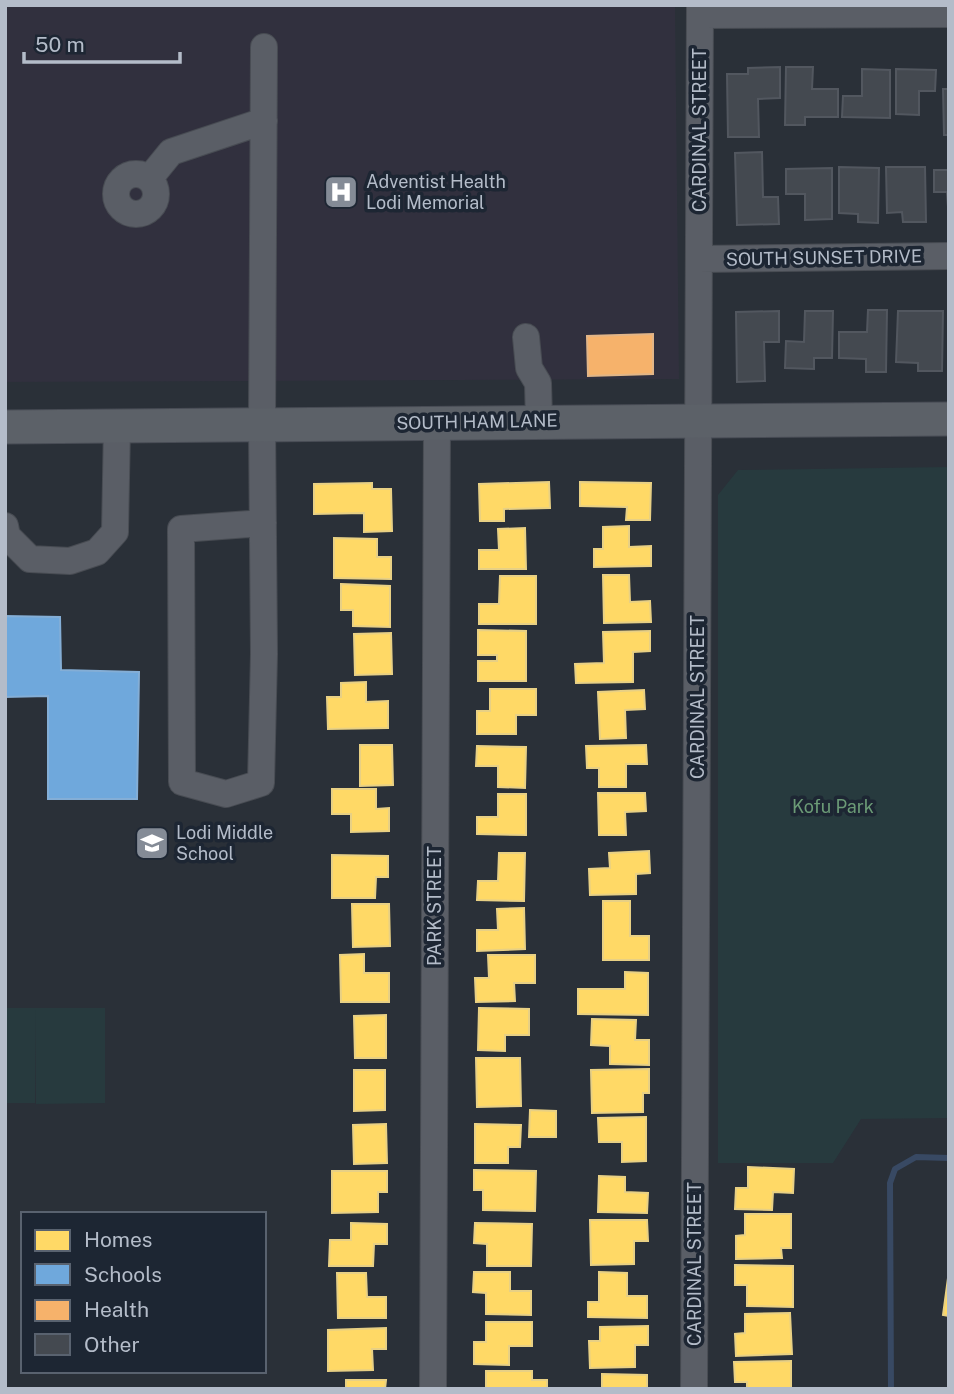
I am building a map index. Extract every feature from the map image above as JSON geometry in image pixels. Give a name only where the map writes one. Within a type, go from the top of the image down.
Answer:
[{"type":"main road","name":"SOUTH HAM LANE","points":[[5,427],[949,419]]},
{"type":"street","points":[[700,10],[949,14]]},
{"type":"street","name":"CARDINAL STREET","points":[[694,1389],[700,10]]},
{"type":"street","points":[[262,523],[181,529],[182,782],[226,794],[261,783],[264,653],[261,425],[264,47]]},
{"type":"street","points":[[149,179],[171,152],[264,121]]},
{"type":"street","points":[[142,175],[149,179],[156,192],[152,207],[146,212],[131,214],[118,204],[116,197],[121,181],[127,177],[142,175]]},
{"type":"street","name":"SOUTH SUNSET DRIVE","points":[[699,259],[949,256]]},
{"type":"street","points":[[526,337],[529,368],[521,383],[531,422]]},
{"type":"street","name":"PARK STREET","points":[[433,1389],[437,423]]},
{"type":"street","points":[[5,526],[7,536],[30,559],[71,561],[97,552],[115,532],[117,426]]},
{"type":"shaded area","name":"Adventist Health Lodi Memorial","points":[[5,5],[675,5],[679,379],[5,382]]},
{"type":"green space","name":"Kofu Park","points":[[949,467],[949,1118],[861,1119],[833,1163],[718,1163],[718,495],[738,470]]},
{"type":"green space","points":[[5,1008],[105,1008],[105,1103],[36,1104],[35,1010],[35,1103],[5,1103]]},
{"type":"building: Homes","points":[[549,482],[550,508],[504,509],[504,521],[480,521],[479,484]]},
{"type":"building: Homes","points":[[580,482],[651,483],[650,520],[626,520],[627,507],[580,506]]},
{"type":"building: Homes","points":[[372,483],[372,489],[391,489],[392,531],[364,532],[364,513],[314,514],[314,484]]},
{"type":"building: Homes","points":[[629,526],[629,547],[651,546],[651,566],[594,567],[594,549],[603,549],[603,527]]},
{"type":"building: Homes","points":[[525,528],[526,569],[479,569],[479,550],[499,550],[498,529]]},
{"type":"building: Homes","points":[[334,538],[377,539],[377,557],[391,557],[391,579],[334,578]]},
{"type":"building: Homes","points":[[603,575],[629,575],[630,602],[650,601],[651,622],[604,623]]},
{"type":"building: Homes","points":[[500,576],[536,576],[536,624],[479,624],[479,604],[499,604]]},
{"type":"building: Homes","points":[[341,584],[390,586],[390,627],[353,626],[353,610],[341,610]]},
{"type":"building: Homes","points":[[478,630],[526,631],[526,681],[478,681],[478,661],[497,661],[497,655],[478,655]]},
{"type":"building: Homes","points":[[650,631],[650,651],[633,652],[633,682],[576,683],[575,664],[604,663],[603,632]]},
{"type":"building: Homes","points":[[391,633],[392,674],[355,675],[354,634]]},
{"type":"building: Homes","points":[[366,682],[366,702],[388,701],[388,728],[328,729],[327,697],[341,697],[341,683]]},
{"type":"building: Homes","points":[[490,689],[536,689],[536,715],[516,715],[516,734],[477,734],[477,711],[490,711]]},
{"type":"building: Homes","points":[[644,690],[645,709],[625,710],[626,738],[600,739],[598,692]]},
{"type":"building: Homes","points":[[360,745],[392,745],[393,785],[360,786]]},
{"type":"building: Homes","points":[[646,745],[647,764],[626,764],[626,787],[599,787],[599,768],[587,768],[586,746]]},
{"type":"building: Homes","points":[[477,746],[526,747],[525,788],[498,787],[498,766],[476,766]]},
{"type":"building: Homes","points":[[332,789],[376,789],[376,809],[389,808],[389,831],[351,832],[351,814],[332,814]]},
{"type":"building: Homes","points":[[598,793],[645,793],[646,811],[625,812],[626,835],[599,835]]},
{"type":"building: Homes","points":[[498,794],[526,794],[526,835],[477,834],[477,817],[498,817]]},
{"type":"building: Homes","points":[[649,851],[650,873],[636,874],[636,894],[590,895],[589,869],[610,868],[609,853]]},
{"type":"building: Homes","points":[[499,853],[525,853],[524,901],[477,900],[478,881],[498,881]]},
{"type":"building: Homes","points":[[332,855],[388,856],[388,877],[376,877],[375,898],[332,898]]},
{"type":"building: Homes","points":[[603,901],[630,901],[630,936],[649,936],[649,960],[603,960]]},
{"type":"building: Homes","points":[[352,904],[389,904],[390,946],[353,947]]},
{"type":"building: Homes","points":[[524,908],[525,949],[477,951],[477,930],[498,930],[497,909]]},
{"type":"building: Homes","points":[[364,954],[364,973],[389,973],[389,1002],[341,1002],[340,955]]},
{"type":"building: Homes","points":[[488,955],[535,955],[535,983],[514,983],[515,1001],[476,1002],[475,978],[489,978]]},
{"type":"building: Homes","points":[[625,972],[648,973],[648,1015],[578,1014],[578,989],[625,989]]},
{"type":"building: Homes","points":[[479,1008],[529,1009],[529,1035],[505,1035],[505,1051],[478,1050]]},
{"type":"building: Homes","points":[[386,1015],[386,1058],[355,1058],[354,1016]]},
{"type":"building: Homes","points":[[592,1019],[636,1020],[635,1040],[649,1040],[649,1065],[610,1064],[610,1046],[591,1045]]},
{"type":"building: Homes","points":[[476,1058],[520,1058],[521,1106],[477,1107]]},
{"type":"building: Homes","points":[[649,1069],[649,1093],[643,1093],[643,1112],[592,1113],[591,1070]]},
{"type":"building: Homes","points":[[354,1070],[385,1070],[385,1110],[354,1111]]},
{"type":"building: Homes","points":[[530,1110],[556,1111],[556,1137],[529,1137]]},
{"type":"building: Homes","points":[[646,1117],[646,1161],[622,1162],[622,1142],[599,1142],[598,1118]]},
{"type":"building: Homes","points":[[386,1124],[387,1163],[354,1164],[353,1125]]},
{"type":"building: Homes","points":[[475,1124],[521,1125],[520,1147],[508,1147],[508,1163],[475,1163]]},
{"type":"building: Homes","points":[[748,1167],[794,1169],[793,1193],[773,1192],[772,1210],[735,1209],[736,1188],[748,1188]]},
{"type":"building: Homes","points":[[474,1170],[536,1171],[535,1211],[483,1210],[483,1190],[474,1190]]},
{"type":"building: Homes","points":[[332,1171],[387,1171],[387,1192],[378,1192],[378,1212],[332,1213]]},
{"type":"building: Homes","points":[[599,1176],[625,1177],[625,1192],[648,1193],[647,1213],[598,1212]]},
{"type":"building: Homes","points":[[745,1214],[791,1214],[791,1248],[781,1248],[782,1258],[736,1259],[736,1236],[745,1235]]},
{"type":"building: Homes","points":[[590,1220],[647,1220],[648,1241],[634,1241],[634,1264],[591,1265]]},
{"type":"building: Homes","points":[[351,1223],[387,1224],[387,1244],[374,1244],[373,1266],[329,1266],[330,1240],[351,1240]]},
{"type":"building: Homes","points":[[475,1223],[532,1224],[531,1266],[487,1266],[487,1244],[474,1243]]},
{"type":"building: Homes","points":[[735,1265],[793,1266],[793,1307],[747,1306],[747,1285],[735,1285]]},
{"type":"building: Homes","points":[[474,1272],[510,1272],[510,1291],[531,1291],[531,1315],[486,1314],[486,1293],[473,1292]]},
{"type":"building: Homes","points":[[599,1272],[627,1273],[627,1296],[647,1296],[647,1318],[588,1317],[588,1302],[599,1302]]},
{"type":"building: Homes","points":[[337,1273],[366,1273],[367,1297],[386,1297],[386,1318],[338,1318]]},
{"type":"building: Homes","points":[[949,1278],[949,1316],[943,1315]]},
{"type":"building: Homes","points":[[790,1313],[792,1354],[736,1356],[735,1334],[745,1333],[745,1314]]},
{"type":"building: Homes","points":[[486,1322],[532,1322],[532,1346],[509,1346],[509,1365],[474,1364],[474,1342],[486,1342]]},
{"type":"building: Homes","points":[[648,1326],[648,1345],[635,1345],[635,1367],[590,1368],[589,1341],[600,1341],[600,1327]]},
{"type":"building: Homes","points":[[386,1328],[386,1349],[372,1349],[373,1370],[328,1371],[328,1330]]},
{"type":"building: Homes","points":[[791,1361],[791,1389],[747,1389],[747,1382],[735,1382],[734,1362]]},
{"type":"building: Homes","points":[[486,1371],[532,1371],[532,1380],[547,1380],[547,1389],[486,1389]]},
{"type":"building: Homes","points":[[602,1374],[647,1375],[647,1389],[602,1389]]},
{"type":"building: Homes","points":[[346,1380],[386,1380],[385,1389],[346,1389]]},
{"type":"building: Schools","points":[[5,616],[60,617],[61,670],[139,672],[137,799],[48,799],[48,696],[5,697]]},
{"type":"building: Health","points":[[653,334],[653,374],[588,376],[587,336]]},
{"type":"building: Other","points":[[780,67],[780,98],[758,99],[759,137],[728,137],[727,74],[748,74],[748,68]]},
{"type":"building: Other","points":[[786,67],[813,67],[812,89],[838,89],[838,117],[805,117],[805,125],[785,125]]},
{"type":"building: Other","points":[[862,69],[890,70],[890,118],[842,117],[843,96],[862,96]]},
{"type":"building: Other","points":[[896,69],[936,70],[935,91],[919,91],[919,115],[896,114]]},
{"type":"building: Other","points":[[943,89],[949,89],[949,135],[944,135]]},
{"type":"building: Other","points":[[762,152],[763,197],[778,197],[779,224],[737,225],[735,153]]},
{"type":"building: Other","points":[[839,167],[879,168],[878,223],[858,222],[858,214],[839,213]]},
{"type":"building: Other","points":[[886,167],[925,167],[926,222],[903,222],[902,212],[887,213]]},
{"type":"building: Other","points":[[832,168],[832,219],[805,220],[805,194],[786,194],[786,169]]},
{"type":"building: Other","points":[[934,170],[949,170],[949,222],[947,192],[934,192]]},
{"type":"building: Other","points":[[868,310],[887,310],[886,372],[866,372],[866,359],[839,358],[839,332],[867,332]]},
{"type":"building: Other","points":[[779,311],[779,342],[764,342],[765,381],[737,382],[736,312]]},
{"type":"building: Other","points":[[805,311],[833,311],[832,358],[814,358],[814,369],[785,368],[786,341],[804,342]]},
{"type":"building: Other","points":[[898,311],[943,311],[942,371],[918,371],[918,363],[896,362]]},
{"type":"waterway","points":[[891,1389],[890,1183],[895,1169],[916,1157],[949,1158]]},
{"type":"place","name":"Adventist Health Lodi Memorial","points":[[341,192]]},
{"type":"place","name":"Lodi Middle School","points":[[152,843]]}]
